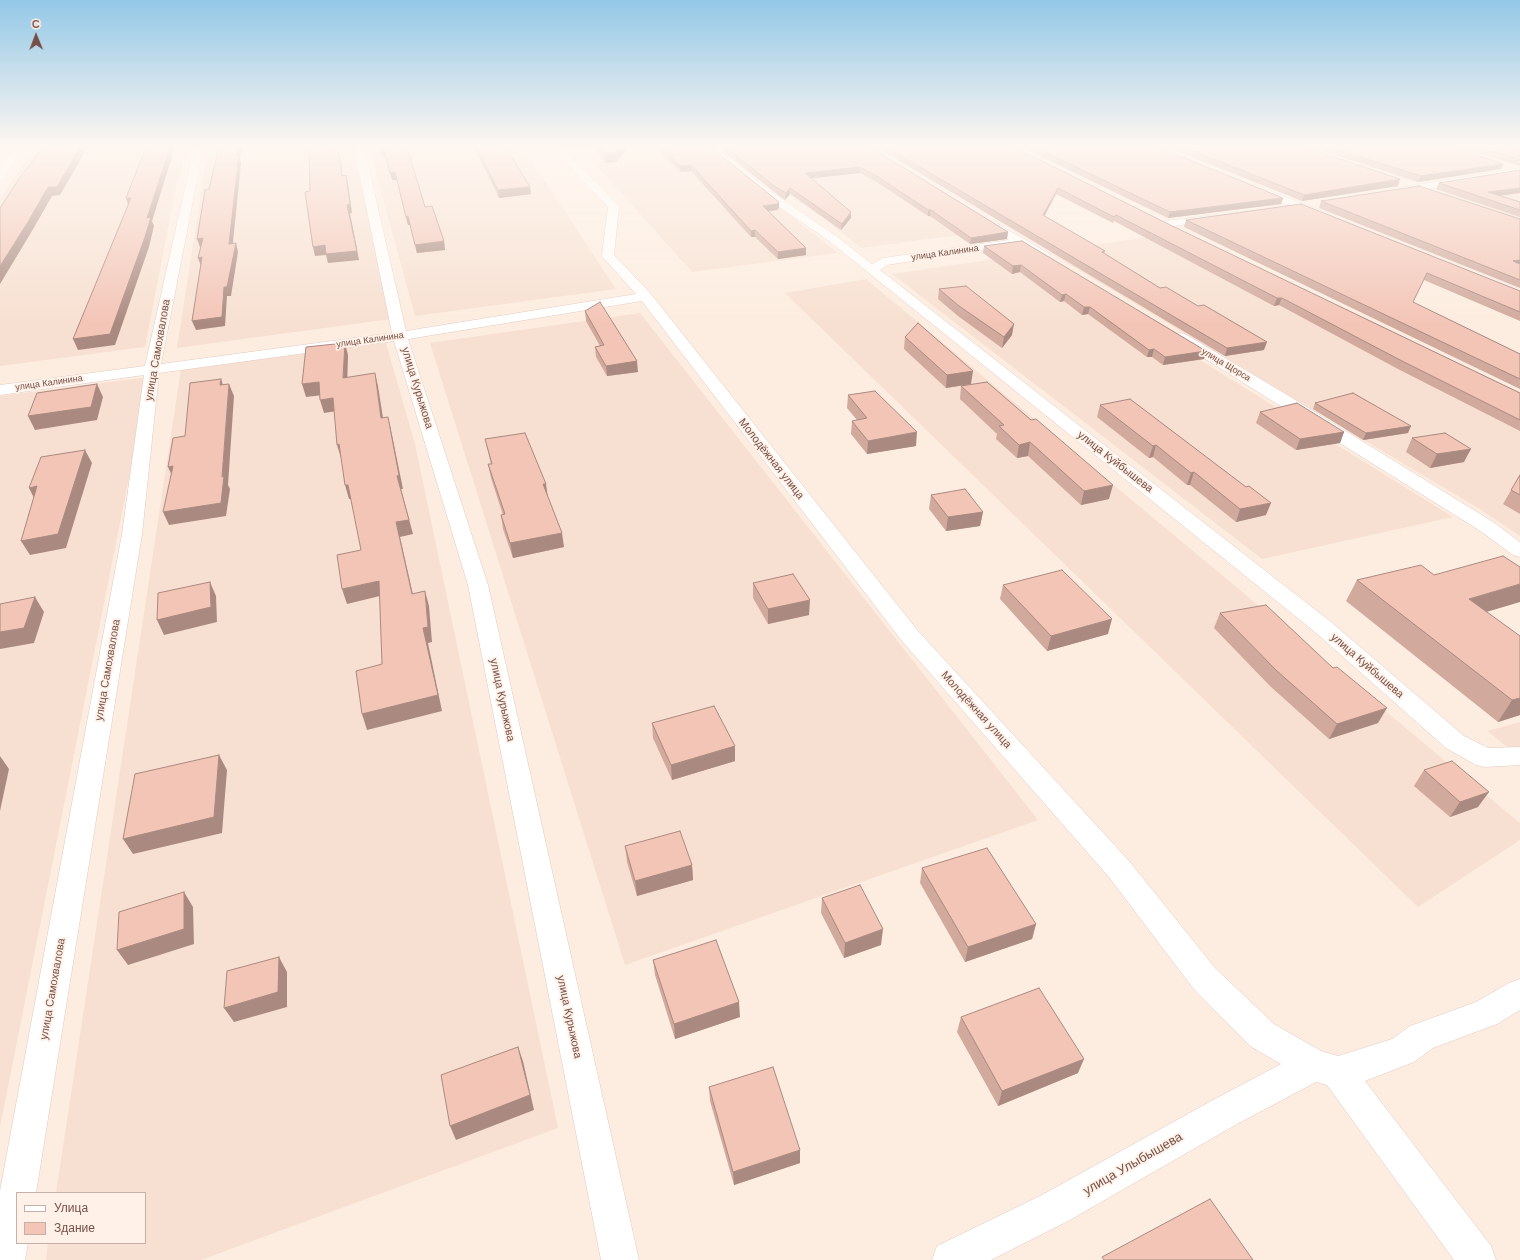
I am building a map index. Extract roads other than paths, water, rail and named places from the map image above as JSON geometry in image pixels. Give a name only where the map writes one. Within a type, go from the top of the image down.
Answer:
[{"type":"street","name":"улица Самохвалова","points":[[18,1192],[132,534],[152,369],[186,206]]},
{"type":"street","name":"улица Курыжова","points":[[372,206],[400,336],[478,585],[620,1260]]},
{"type":"street","name":"Молодёжная улица","points":[[614,206],[608,256],[644,296],[910,636],[1119,869],[1204,978],[1262,1035],[1326,1068]]},
{"type":"street","name":"улица Куйбышева","points":[[786,206],[832,238],[1323,627],[1455,742],[1485,758],[1520,756]]},
{"type":"street","points":[[1278,209],[1301,206],[1337,221]]},
{"type":"street","points":[[974,213],[1055,262]]},
{"type":"street","points":[[1187,235],[1162,223],[1226,216]]},
{"type":"street","name":"улица Калинина","points":[[872,270],[883,262],[1021,242]]},
{"type":"street","name":"улица Калинина","points":[[0,390],[400,336],[644,296]]},
{"type":"street","name":"улица Щорса","points":[[1170,331],[1291,404],[1486,526],[1520,551]]},
{"type":"street","points":[[1326,1068],[1361,1066],[1402,1051],[1422,1037],[1486,1013],[1520,993]]},
{"type":"street","points":[[1326,1068],[1477,1260]]},
{"type":"street","name":"улица Улыбышева","points":[[951,1260],[1055,1208],[1225,1112],[1326,1068]]},
{"type":"street","points":[[6,1260],[16,1205]]}]
